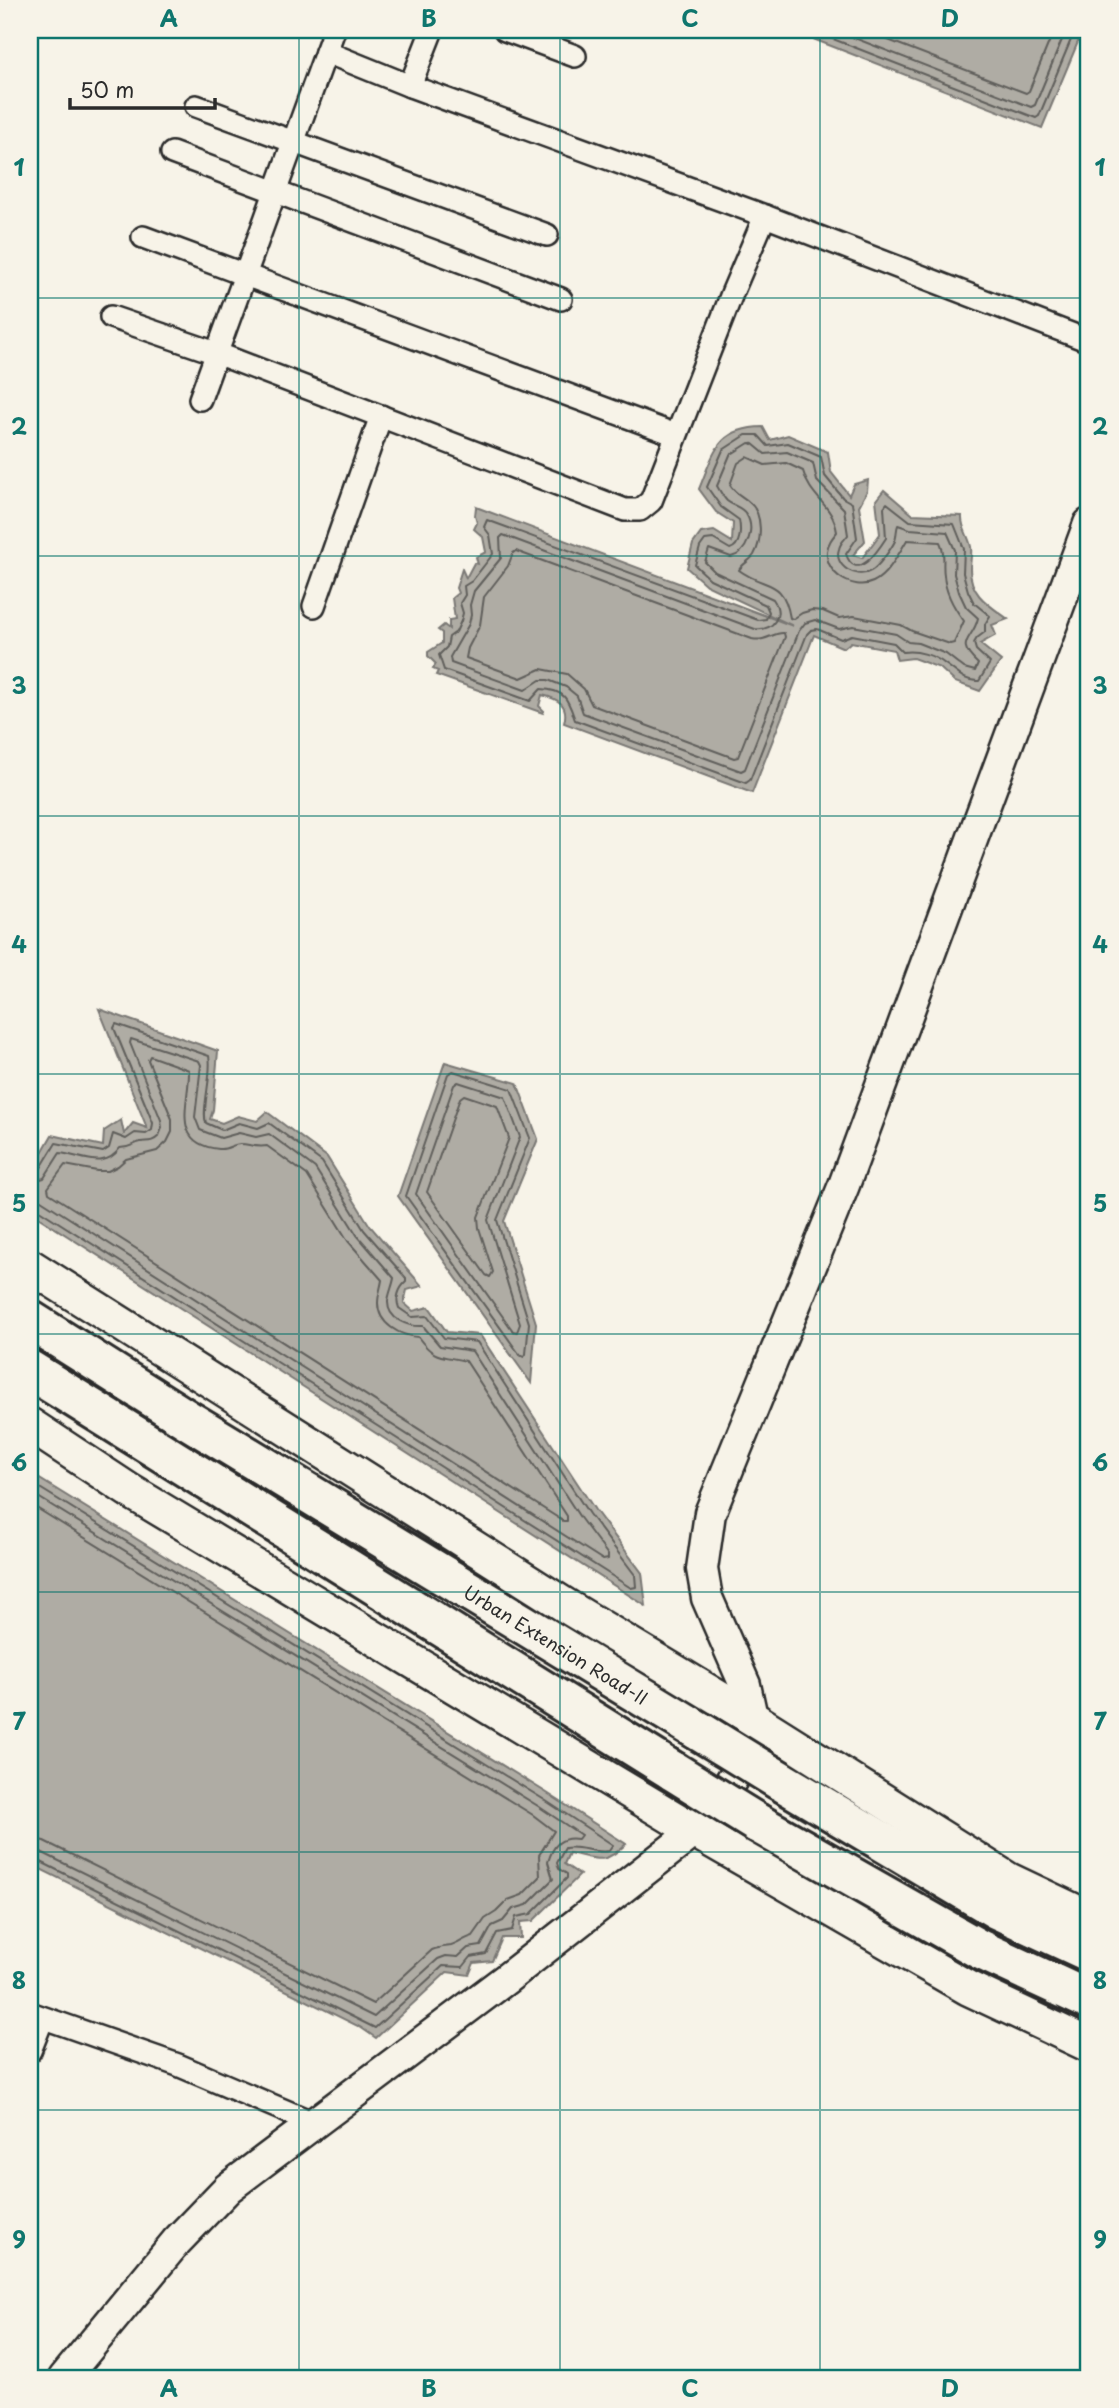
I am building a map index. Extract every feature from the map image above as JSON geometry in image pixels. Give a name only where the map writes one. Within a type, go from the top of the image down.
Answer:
[{"type":"highway","name":"Urban Extension Road-II","points":[[30,1320],[779,1780],[996,1909],[1089,1952]]},
{"type":"highway","points":[[30,1370],[757,1823],[979,1949],[1089,2000]]},
{"type":"main road","points":[[64,2378],[176,2242],[228,2188],[316,2124],[695,1831],[725,1791],[746,1756],[754,1726],[745,1685],[707,1598],[702,1569],[710,1513],[844,1185],[1089,524]]},
{"type":"main road","points":[[30,1266],[571,1609],[752,1718],[1009,1880],[1089,1918]]},
{"type":"main road","points":[[30,1425],[130,1491],[695,1831],[968,1988],[1089,2045]]},
{"type":"street","points":[[200,399],[334,30]]},
{"type":"street","points":[[410,86],[432,30]]},
{"type":"street","points":[[505,30],[575,56]]},
{"type":"street","points":[[326,52],[410,86],[765,216],[1089,341]]},
{"type":"street","points":[[196,106],[547,235]]},
{"type":"street","points":[[172,153],[561,299]]},
{"type":"street","points":[[111,317],[216,354],[625,510],[640,509],[650,501],[765,216]]},
{"type":"street","points":[[143,237],[676,435]]},
{"type":"street","points":[[314,606],[381,416]]},
{"type":"street","points":[[30,2051],[36,2016],[178,2066],[316,2124]]},
{"type":"water","points":[[790,30],[1083,30],[1042,128]]},
{"type":"water","points":[[763,427],[770,440],[788,435],[828,452],[831,472],[849,495],[854,484],[868,480],[867,491],[859,506],[865,541],[853,555],[862,558],[880,534],[876,500],[884,490],[912,514],[962,516],[971,547],[970,569],[973,586],[982,598],[1008,619],[992,625],[996,635],[980,644],[1001,661],[980,691],[955,682],[940,668],[913,658],[897,660],[894,650],[851,642],[844,648],[814,635],[752,793],[564,723],[564,707],[553,699],[542,695],[539,706],[543,713],[436,675],[438,671],[433,669],[436,664],[428,656],[428,652],[442,643],[442,633],[438,630],[444,625],[449,629],[449,620],[455,619],[452,598],[458,593],[456,588],[462,569],[466,578],[474,563],[478,564],[476,557],[486,552],[483,537],[474,529],[477,523],[476,507],[793,626],[706,585],[687,568],[693,544],[701,533],[714,531],[732,542],[733,523],[716,512],[699,489],[714,454],[726,438],[736,432]]},
{"type":"water","points":[[99,1009],[218,1051],[210,1119],[222,1123],[238,1116],[257,1121],[267,1112],[327,1157],[370,1226],[422,1286],[407,1290],[404,1303],[413,1311],[429,1307],[447,1332],[480,1335],[595,1510],[642,1573],[646,1606],[30,1212],[30,1164],[33,1168],[52,1135],[103,1146],[104,1131],[121,1120],[124,1134],[133,1123],[147,1128]]},
{"type":"water","points":[[445,1062],[517,1083],[538,1139],[504,1221],[536,1323],[531,1383],[398,1196]]},
{"type":"water","points":[[30,1473],[626,1844],[611,1856],[600,1859],[569,1853],[564,1864],[580,1875],[533,1921],[520,1922],[521,1938],[502,1938],[492,1961],[474,1963],[469,1975],[447,1972],[376,2038],[360,2027],[30,1864]]}]
